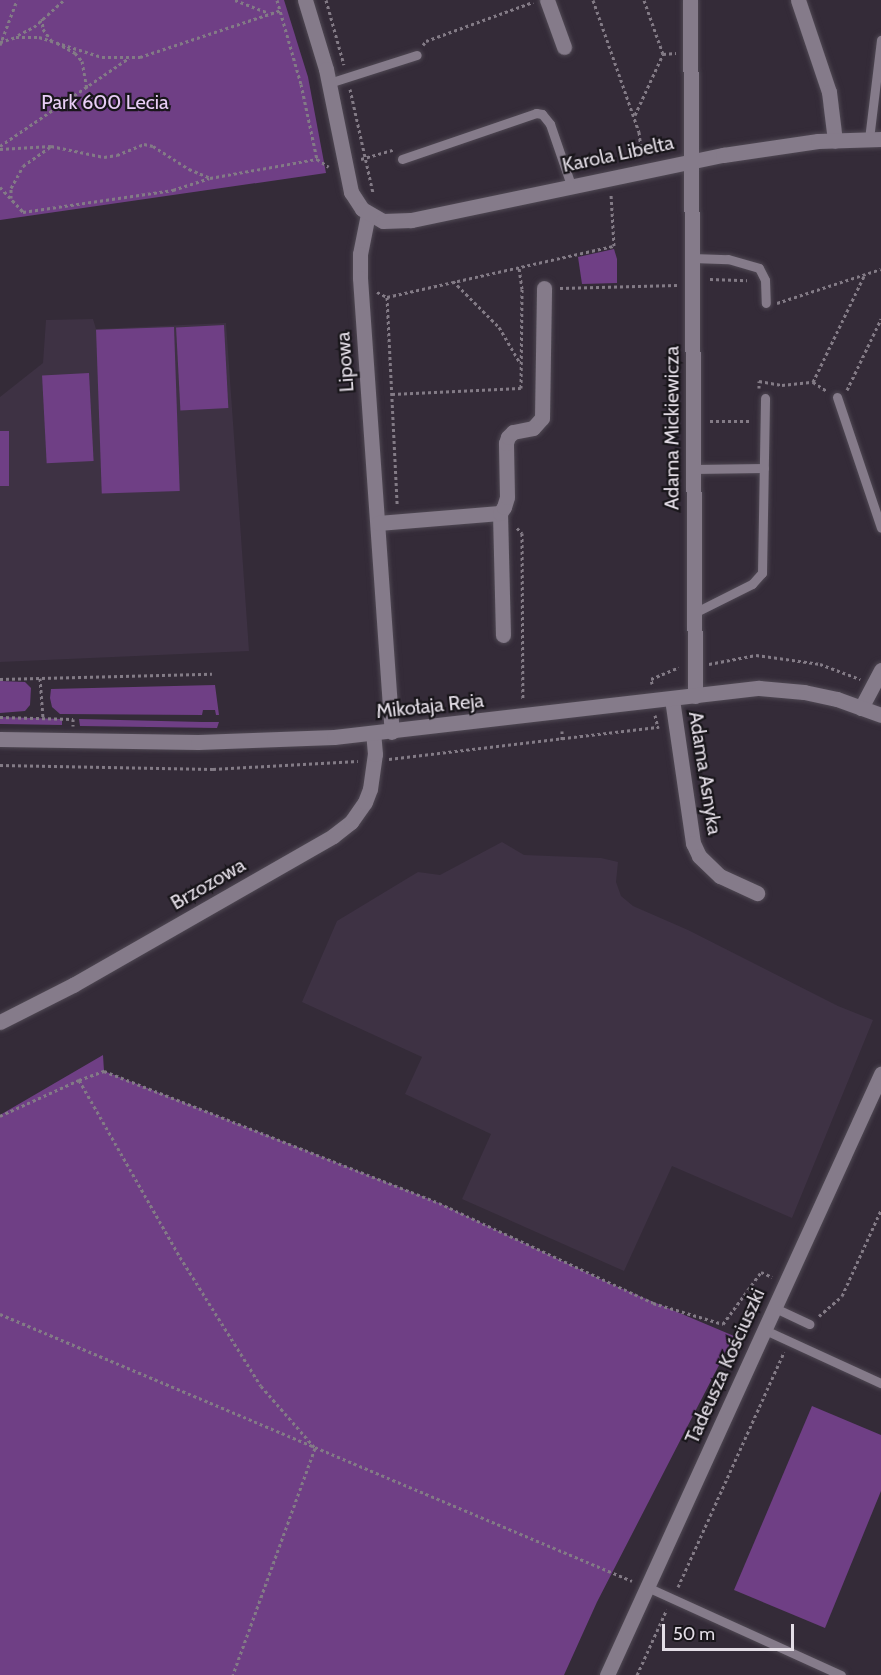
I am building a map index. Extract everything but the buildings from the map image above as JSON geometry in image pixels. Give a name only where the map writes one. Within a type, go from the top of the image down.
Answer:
[{"type":"street","points":[[307,0],[329,83],[353,198],[368,214]]},
{"type":"street","points":[[548,0],[564,47]]},
{"type":"street","name":"Adama Mickiewicza","points":[[690,0],[695,696]]},
{"type":"street","points":[[798,0],[829,92],[835,141]]},
{"type":"street","name":"Karola Libelta","points":[[368,214],[396,222],[691,160],[777,146],[875,139]]},
{"type":"street","name":"Lipowa","points":[[368,214],[360,254],[360,278],[392,732]]},
{"type":"street","points":[[502,635],[500,513],[507,496],[506,443],[513,432],[533,428],[543,418],[544,288]]},
{"type":"street","points":[[378,523],[500,513]]},
{"type":"street","points":[[861,708],[881,670]]},
{"type":"street","name":"Mikołaja Reja","points":[[0,739],[255,741],[373,734],[759,688],[787,689],[837,699],[881,715]]},
{"type":"street","name":"Adama Asnyka","points":[[672,699],[693,843],[699,856],[720,876],[757,893]]},
{"type":"street","name":"Mikołaja Reja","points":[[861,708],[881,720]]},
{"type":"street","name":"Brzozowa","points":[[0,1022],[73,985],[333,836],[351,822],[365,802],[374,775],[373,734]]},
{"type":"street","name":"Tadeusza Kościuszki","points":[[607,1675],[881,1074]]},
{"type":"lane","points":[[875,139],[881,40]]},
{"type":"lane","points":[[329,83],[417,55]]},
{"type":"lane","points":[[402,159],[536,113],[542,114],[550,124],[571,185]]},
{"type":"lane","points":[[692,258],[742,262],[759,267],[765,280],[766,303]]},
{"type":"lane","points":[[837,395],[881,528]]},
{"type":"lane","points":[[694,613],[752,584],[762,573],[764,468],[762,397]]},
{"type":"lane","points":[[693,470],[764,468]]},
{"type":"lane","points":[[775,1308],[810,1323]]},
{"type":"lane","points":[[765,1329],[881,1383]]},
{"type":"lane","points":[[647,1587],[841,1675]]},
{"type":"path","points":[[0,43],[17,0]]},
{"type":"path","points":[[0,43],[34,27],[64,0]]},
{"type":"path","points":[[235,0],[270,13]]},
{"type":"path","points":[[277,0],[317,159],[328,167],[399,148],[402,159]]},
{"type":"path","points":[[326,0],[367,158],[373,196]]},
{"type":"path","points":[[417,55],[426,41],[540,0]]},
{"type":"path","points":[[593,0],[639,132],[642,170]]},
{"type":"path","points":[[634,117],[663,54],[644,0]]},
{"type":"path","points":[[16,37],[39,37],[102,57],[130,57],[165,50],[281,10]]},
{"type":"path","points":[[42,18],[43,29],[50,40],[75,53],[82,61],[87,89]]},
{"type":"path","points":[[0,147],[87,89],[130,57]]},
{"type":"path","points":[[0,147],[51,146],[104,157],[117,155],[144,144],[153,146],[189,169],[210,178]]},
{"type":"path","points":[[11,200],[11,188],[23,166],[51,146]]},
{"type":"path","points":[[0,187],[23,212],[173,190],[210,178],[317,159]]},
{"type":"path","points":[[360,278],[370,278],[372,290],[387,297],[453,280],[614,246],[610,177]]},
{"type":"path","points":[[392,394],[521,388],[522,288],[519,266]]},
{"type":"path","points":[[766,303],[775,304],[881,269]]},
{"type":"path","points":[[813,382],[866,274]]},
{"type":"path","points":[[710,279],[765,280]]},
{"type":"path","points":[[453,280],[499,327],[521,365]]},
{"type":"path","points":[[522,288],[692,285]]},
{"type":"path","points":[[387,297],[398,521]]},
{"type":"path","points":[[762,397],[759,381],[782,386],[813,382],[837,395],[849,389],[881,319]]},
{"type":"path","points":[[710,421],[759,421]]},
{"type":"path","points":[[500,513],[522,533],[524,716]]},
{"type":"path","points":[[0,679],[212,674]]},
{"type":"path","points":[[40,678],[43,718]]},
{"type":"path","points":[[0,765],[213,769],[375,760],[676,725]]},
{"type":"path","points":[[562,732],[562,740]]},
{"type":"path","points":[[0,1116],[104,1071],[439,1203],[653,1303],[723,1324],[761,1272],[786,1284]]},
{"type":"path","points":[[79,1080],[180,1257],[261,1386],[315,1449]]},
{"type":"path","points":[[810,1323],[842,1296],[881,1210]]},
{"type":"path","points":[[0,1314],[315,1449],[647,1587]]},
{"type":"path","points":[[637,1675],[773,1373],[790,1341]]},
{"type":"path","points":[[233,1675],[315,1449]]},
{"type":"shaded area","points":[[93,319],[96,329],[226,323],[249,651],[0,662],[0,397],[43,363],[46,320]]},
{"type":"shaded area","points":[[502,842],[524,855],[601,858],[618,862],[616,882],[621,896],[633,906],[688,930],[838,1006],[873,1020],[792,1218],[672,1166],[624,1271],[462,1199],[491,1134],[405,1094],[422,1057],[302,1002],[337,921],[418,872],[440,875]]},
{"type":"green space","name":"Park 600 Lecia","points":[[0,0],[284,0],[308,77],[326,173],[0,220]]},
{"type":"green space","points":[[614,249],[617,259],[617,283],[582,284],[578,257]]},
{"type":"green space","points":[[224,325],[228,408],[180,410],[176,328]]},
{"type":"green space","points":[[174,327],[180,491],[102,494],[96,330]]},
{"type":"green space","points":[[89,373],[94,461],[47,463],[42,375]]},
{"type":"green space","points":[[0,431],[9,431],[9,486],[0,486]]},
{"type":"green space","points":[[0,681],[25,682],[31,688],[30,705],[25,711],[0,713]]},
{"type":"green space","points":[[215,685],[219,715],[216,715],[215,710],[203,710],[202,715],[60,714],[52,707],[50,698],[51,689]]},
{"type":"green space","points":[[0,717],[62,719],[62,725],[0,724]]},
{"type":"green space","points":[[79,719],[219,722],[217,728],[80,726]]},
{"type":"green space","points":[[103,1055],[104,1071],[439,1203],[611,1284],[734,1336],[597,1602],[564,1675],[0,1675],[0,1115]]},
{"type":"green space","points":[[812,1406],[881,1435],[881,1491],[825,1628],[734,1590]]}]
